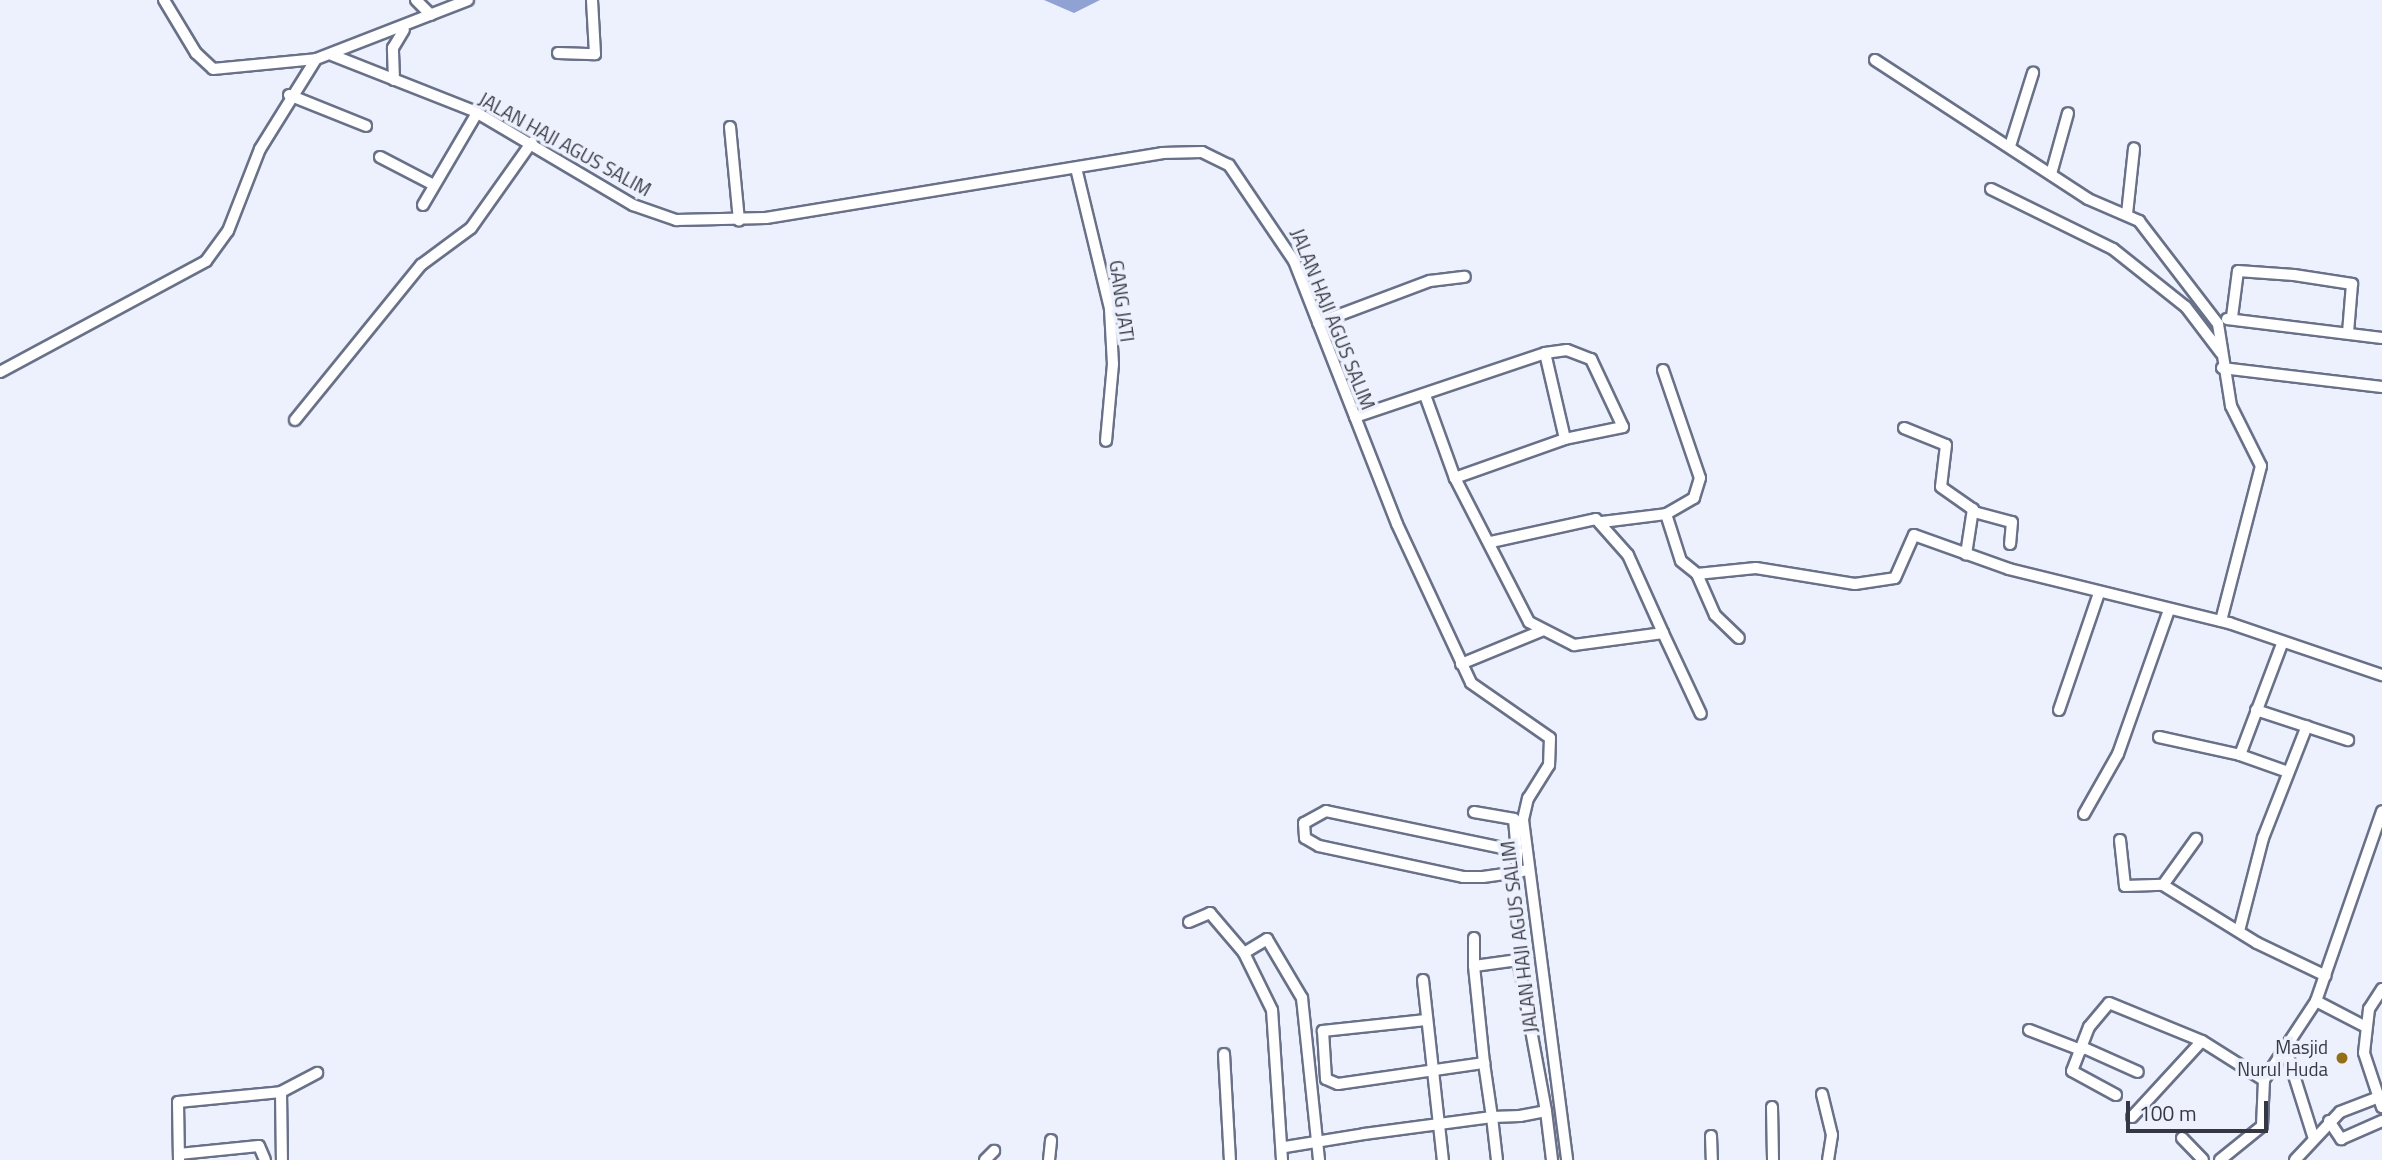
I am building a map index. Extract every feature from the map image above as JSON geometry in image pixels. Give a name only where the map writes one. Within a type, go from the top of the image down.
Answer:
[{"type":"street","points":[[164,0],[196,54],[213,69],[316,60],[404,30],[431,15],[468,0]]},
{"type":"street","points":[[416,0],[431,15]]},
{"type":"street","points":[[558,53],[595,54],[592,0]]},
{"type":"street","points":[[394,80],[393,48],[404,30]]},
{"type":"street","name":"JALAN HAJI AGUS SALIM","points":[[332,55],[477,113],[653,213],[739,221],[1186,151],[1229,165],[1284,241],[1355,417],[1461,664],[1477,688],[1550,738],[1549,765],[1524,807],[1522,871],[1567,1160]]},
{"type":"street","points":[[0,372],[206,261],[228,231],[260,149],[289,95],[316,60]]},
{"type":"street","points":[[1875,60],[2100,206],[2127,214],[2218,324],[2222,369],[2235,415],[2261,466],[2221,621]]},
{"type":"street","points":[[2010,146],[2033,73]]},
{"type":"street","points":[[289,95],[366,126]]},
{"type":"street","points":[[423,205],[477,113]]},
{"type":"street","points":[[2051,174],[2068,113]]},
{"type":"street","points":[[730,127],[739,221]]},
{"type":"street","points":[[296,420],[421,265],[471,228],[532,142]]},
{"type":"street","points":[[2127,214],[2134,148]]},
{"type":"street","points":[[380,157],[434,186]]},
{"type":"street","name":"GANG JATI","points":[[1076,168],[1110,309],[1106,441]]},
{"type":"street","points":[[1991,190],[2113,249],[2186,307],[2221,353]]},
{"type":"street","points":[[2232,317],[2238,271],[2294,275],[2352,284],[2348,333]]},
{"type":"street","points":[[1318,323],[1430,281],[1465,277]]},
{"type":"street","points":[[2218,324],[2232,317],[2382,338]]},
{"type":"street","points":[[1355,417],[1426,398],[1545,353],[1567,350],[1591,359],[1622,427],[1565,439],[1455,478]]},
{"type":"street","points":[[1545,353],[1565,439]]},
{"type":"street","points":[[2222,369],[2382,387]]},
{"type":"street","points":[[1491,542],[1588,518],[1602,522],[1666,514],[1694,498],[1700,478],[1663,370]]},
{"type":"street","points":[[1426,398],[1455,478],[1491,542],[1521,612],[1541,631],[1574,645],[1664,633]]},
{"type":"street","points":[[1904,428],[1943,441],[1941,487],[1969,502],[1974,512],[1966,554]]},
{"type":"street","points":[[1974,512],[2012,522],[2010,544]]},
{"type":"street","points":[[1666,514],[1681,561],[1697,574],[1715,615],[1739,638]]},
{"type":"street","points":[[1602,522],[1628,555],[1701,714]]},
{"type":"street","points":[[1697,574],[1756,568],[1845,584],[1887,582],[1900,571],[1914,535],[1966,554],[2099,593],[2221,621],[2382,674]]},
{"type":"street","points":[[2059,710],[2099,593]]},
{"type":"street","points":[[2084,814],[2118,754],[2169,610]]},
{"type":"street","points":[[1461,664],[1541,631]]},
{"type":"street","points":[[2241,755],[2282,643]]},
{"type":"street","points":[[2256,710],[2348,740]]},
{"type":"street","points":[[2239,931],[2288,772],[2307,726]]},
{"type":"street","points":[[2160,737],[2241,755],[2288,772]]},
{"type":"street","points":[[1474,812],[1514,819],[1522,871],[1463,877],[1319,846],[1305,838],[1304,823],[1326,811],[1517,851]]},
{"type":"street","points":[[2220,1160],[2262,1126],[2264,1080],[2286,1051],[2316,1001],[2382,811]]},
{"type":"street","points":[[2163,885],[2196,839]]},
{"type":"street","points":[[2120,840],[2125,886],[2163,885],[2239,931],[2326,976]]},
{"type":"street","points":[[1189,922],[1210,913],[1244,953],[1272,1010],[1285,1147],[1282,1160]]},
{"type":"street","points":[[1474,938],[1474,966],[1484,1063],[1497,1160]]},
{"type":"street","points":[[1244,953],[1271,941],[1298,988],[1319,1160]]},
{"type":"street","points":[[1474,966],[1521,962],[1552,1160]]},
{"type":"street","points":[[1423,980],[1443,1160]]},
{"type":"street","points":[[2295,1160],[2329,1121],[2379,1102],[2364,1026],[2382,989]]},
{"type":"street","points":[[2316,1001],[2364,1026]]},
{"type":"street","points":[[2116,1096],[2073,1073],[2098,1010],[2112,1003],[2202,1041],[2264,1080]]},
{"type":"street","points":[[1426,1020],[1328,1028],[1319,1041],[1323,1074],[1331,1084],[1484,1063]]},
{"type":"street","points":[[2029,1030],[2138,1072]]},
{"type":"street","points":[[2132,1117],[2202,1041]]},
{"type":"street","points":[[2286,1051],[2314,1139]]},
{"type":"street","points":[[1224,1054],[1230,1160]]},
{"type":"street","points":[[264,1160],[259,1146],[222,1155],[179,1157],[178,1102],[281,1092],[317,1073]]},
{"type":"street","points":[[281,1092],[282,1160]]},
{"type":"street","points":[[1822,1094],[1832,1135],[1828,1160]]},
{"type":"street","points":[[1772,1107],[1771,1160],[1779,1160]]},
{"type":"street","points":[[1285,1147],[1546,1111]]},
{"type":"street","points":[[2329,1121],[2342,1139],[2382,1121]]},
{"type":"street","points":[[1711,1136],[1712,1160]]},
{"type":"street","points":[[2182,1138],[2203,1160]]},
{"type":"street","points":[[1049,1160],[1051,1140]]},
{"type":"street","points":[[985,1160],[994,1151]]},
{"type":"water","points":[[1044,0],[1100,0],[1074,13]]},
{"type":"place","name":"Masjid Nurul Huda","points":[[2342,1058]]}]
